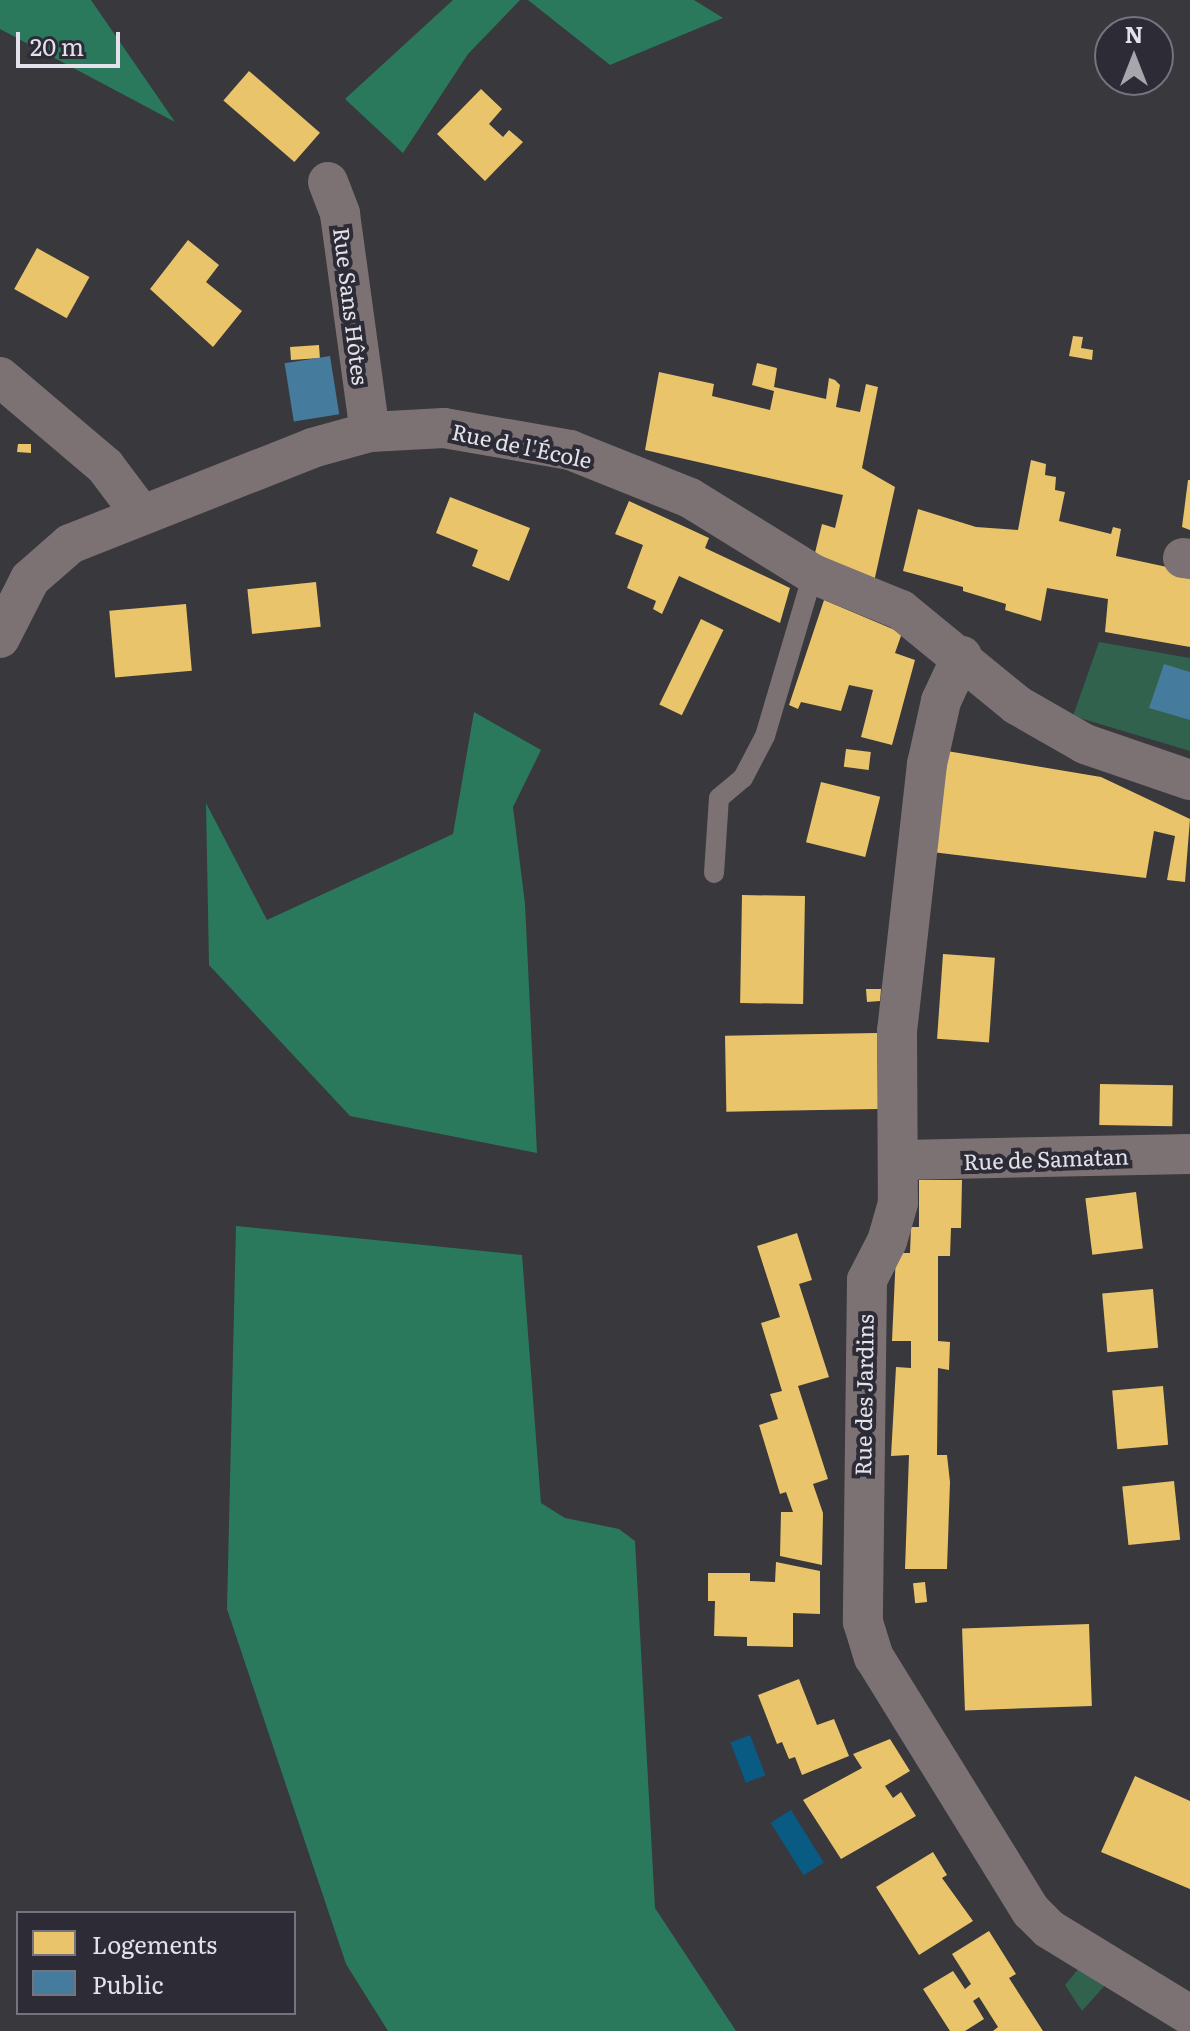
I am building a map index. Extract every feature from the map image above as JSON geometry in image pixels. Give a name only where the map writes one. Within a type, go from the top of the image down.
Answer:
[{"type":"street","name":"Rue Sans Hôtes","points":[[328,182],[340,214],[370,432]]},
{"type":"street","points":[[0,377],[105,466],[141,514]]},
{"type":"street","name":"Rue de l'École","points":[[0,638],[30,579],[70,544],[141,514],[370,432],[444,428],[570,450],[690,498],[813,574],[901,610],[962,656],[1017,705],[1085,744],[1190,780]]},
{"type":"street","name":"Rue des Jardins","points":[[962,656],[941,701],[927,764],[897,1030],[902,1160],[898,1203],[867,1280],[863,1325],[861,1592],[874,1657],[1031,1911],[1049,1929],[1190,2015]]},
{"type":"street","name":"Rue de Samatan","points":[[902,1160],[1190,1154]]},
{"type":"lane","points":[[714,873],[719,798],[743,778],[765,736],[813,574]]},
{"type":"green space","points":[[0,0],[91,0],[175,122],[0,29]]},
{"type":"green space","points":[[453,0],[520,0],[468,54],[403,153],[345,99]]},
{"type":"green space","points":[[528,0],[694,0],[723,18],[610,65]]},
{"type":"green space","points":[[1099,642],[1190,658],[1190,751],[1073,716]]},
{"type":"green space","points":[[474,712],[541,750],[513,807],[525,904],[537,1153],[350,1116],[209,965],[206,803],[267,920],[453,834]]},
{"type":"green space","points":[[236,1226],[522,1255],[541,1503],[565,1518],[619,1529],[635,1541],[655,1908],[736,2031],[388,2031],[346,1964],[227,1609]]},
{"type":"green space","points":[[1080,1967],[1107,1983],[1082,2011],[1065,1985]]},
{"type":"water","points":[[750,1735],[765,1775],[746,1783],[730,1743]]},
{"type":"water","points":[[791,1810],[824,1863],[804,1875],[771,1823]]},
{"type":"building: Logements","points":[[249,71],[320,133],[294,162],[223,100]]},
{"type":"building: Logements","points":[[481,89],[502,109],[489,124],[503,137],[509,130],[523,142],[485,181],[437,134]]},
{"type":"building: Logements","points":[[188,240],[219,265],[206,282],[242,311],[213,347],[150,289]]},
{"type":"building: Logements","points":[[37,248],[89,277],[67,318],[14,289]]},
{"type":"building: Logements","points":[[1073,336],[1083,337],[1081,348],[1093,350],[1092,360],[1069,356]]},
{"type":"building: Logements","points":[[319,345],[320,358],[291,360],[290,347]]},
{"type":"building: Logements","points":[[757,363],[777,368],[774,387],[826,399],[829,378],[835,380],[840,385],[836,407],[860,412],[866,384],[878,387],[862,468],[895,487],[874,582],[812,565],[822,524],[835,528],[843,495],[645,450],[659,372],[714,384],[712,396],[770,410],[774,391],[752,385]]},
{"type":"building: Logements","points":[[18,444],[31,444],[31,453],[17,452]]},
{"type":"building: Logements","points":[[1031,460],[1046,464],[1045,475],[1056,477],[1055,490],[1065,492],[1059,521],[1111,534],[1113,527],[1121,529],[1116,556],[1190,572],[1190,647],[1105,632],[1108,599],[1047,588],[1041,621],[1005,610],[1006,604],[963,591],[963,587],[903,571],[918,509],[976,527],[1018,530]]},
{"type":"building: Logements","points":[[1190,480],[1190,530],[1182,527]]},
{"type":"building: Logements","points":[[450,497],[530,528],[509,581],[472,566],[478,550],[436,533]]},
{"type":"building: Logements","points":[[629,501],[709,538],[705,548],[790,588],[780,623],[679,576],[662,614],[653,609],[656,601],[627,588],[643,545],[615,534]]},
{"type":"building: Logements","points":[[316,582],[321,627],[252,634],[247,589]]},
{"type":"building: Logements","points":[[824,600],[902,633],[895,653],[915,660],[892,745],[861,737],[873,690],[849,685],[841,711],[801,702],[798,709],[789,705]]},
{"type":"building: Logements","points":[[186,604],[192,671],[115,677],[109,611]]},
{"type":"building: Logements","points":[[701,619],[723,630],[682,715],[659,704]]},
{"type":"building: Logements","points":[[846,749],[871,752],[869,770],[844,767]]},
{"type":"building: Logements","points":[[947,751],[1101,777],[1190,819],[1185,882],[1167,880],[1175,836],[1154,831],[1146,878],[932,852]]},
{"type":"building: Logements","points":[[821,782],[880,797],[865,857],[806,842]]},
{"type":"building: Logements","points":[[742,895],[805,896],[803,1004],[740,1003]]},
{"type":"building: Logements","points":[[943,954],[995,958],[989,1042],[937,1039]]},
{"type":"building: Logements","points":[[866,989],[881,989],[880,1001],[867,1002]]},
{"type":"building: Logements","points":[[877,1033],[878,1109],[726,1112],[725,1036]]},
{"type":"building: Logements","points":[[1100,1084],[1173,1085],[1172,1126],[1099,1125]]},
{"type":"building: Logements","points":[[919,1180],[962,1180],[961,1228],[951,1228],[950,1256],[938,1256],[938,1341],[950,1342],[949,1370],[938,1368],[937,1455],[947,1455],[950,1482],[947,1569],[905,1569],[909,1455],[891,1456],[896,1367],[911,1368],[911,1341],[892,1341],[896,1253],[910,1253],[911,1227],[919,1227]]},
{"type":"building: Logements","points":[[1136,1192],[1143,1249],[1092,1255],[1085,1198]]},
{"type":"building: Logements","points":[[797,1233],[812,1280],[799,1284],[829,1377],[798,1386],[828,1479],[813,1484],[823,1513],[822,1565],[780,1556],[781,1512],[793,1512],[786,1492],[780,1494],[759,1425],[778,1419],[770,1394],[782,1391],[761,1323],[780,1317],[757,1246]]},
{"type":"building: Logements","points":[[1153,1289],[1158,1348],[1107,1352],[1102,1293]]},
{"type":"building: Logements","points":[[1163,1386],[1168,1445],[1117,1449],[1112,1390]]},
{"type":"building: Logements","points":[[1174,1481],[1180,1540],[1128,1545],[1122,1486]]},
{"type":"building: Logements","points":[[776,1562],[820,1571],[820,1614],[793,1613],[793,1647],[747,1646],[747,1637],[714,1636],[715,1601],[708,1601],[708,1573],[750,1573],[750,1581],[775,1582]]},
{"type":"building: Logements","points":[[925,1582],[927,1602],[915,1603],[913,1583]]},
{"type":"building: Logements","points":[[1089,1624],[1092,1706],[965,1710],[962,1628]]},
{"type":"building: Logements","points":[[799,1679],[817,1725],[834,1719],[849,1756],[802,1775],[795,1757],[789,1759],[782,1742],[777,1744],[758,1695]]},
{"type":"building: Logements","points":[[890,1739],[910,1771],[885,1786],[893,1798],[901,1792],[916,1816],[841,1859],[803,1800],[862,1768],[853,1754]]},
{"type":"building: Logements","points":[[1135,1776],[1190,1801],[1190,1889],[1101,1852]]},
{"type":"building: Logements","points":[[933,1852],[947,1875],[942,1878],[973,1921],[919,1955],[876,1887]]},
{"type":"building: Logements","points":[[989,1931],[1016,1974],[1009,1978],[1043,2031],[993,2031],[998,2027],[979,1997],[973,2001],[984,2019],[965,2031],[950,2031],[923,1989],[953,1971],[965,1989],[971,1984],[952,1954]]},
{"type":"building: Public","points":[[330,356],[339,414],[294,421],[285,363]]},
{"type":"building: Public","points":[[1164,664],[1190,672],[1190,720],[1149,708]]}]
